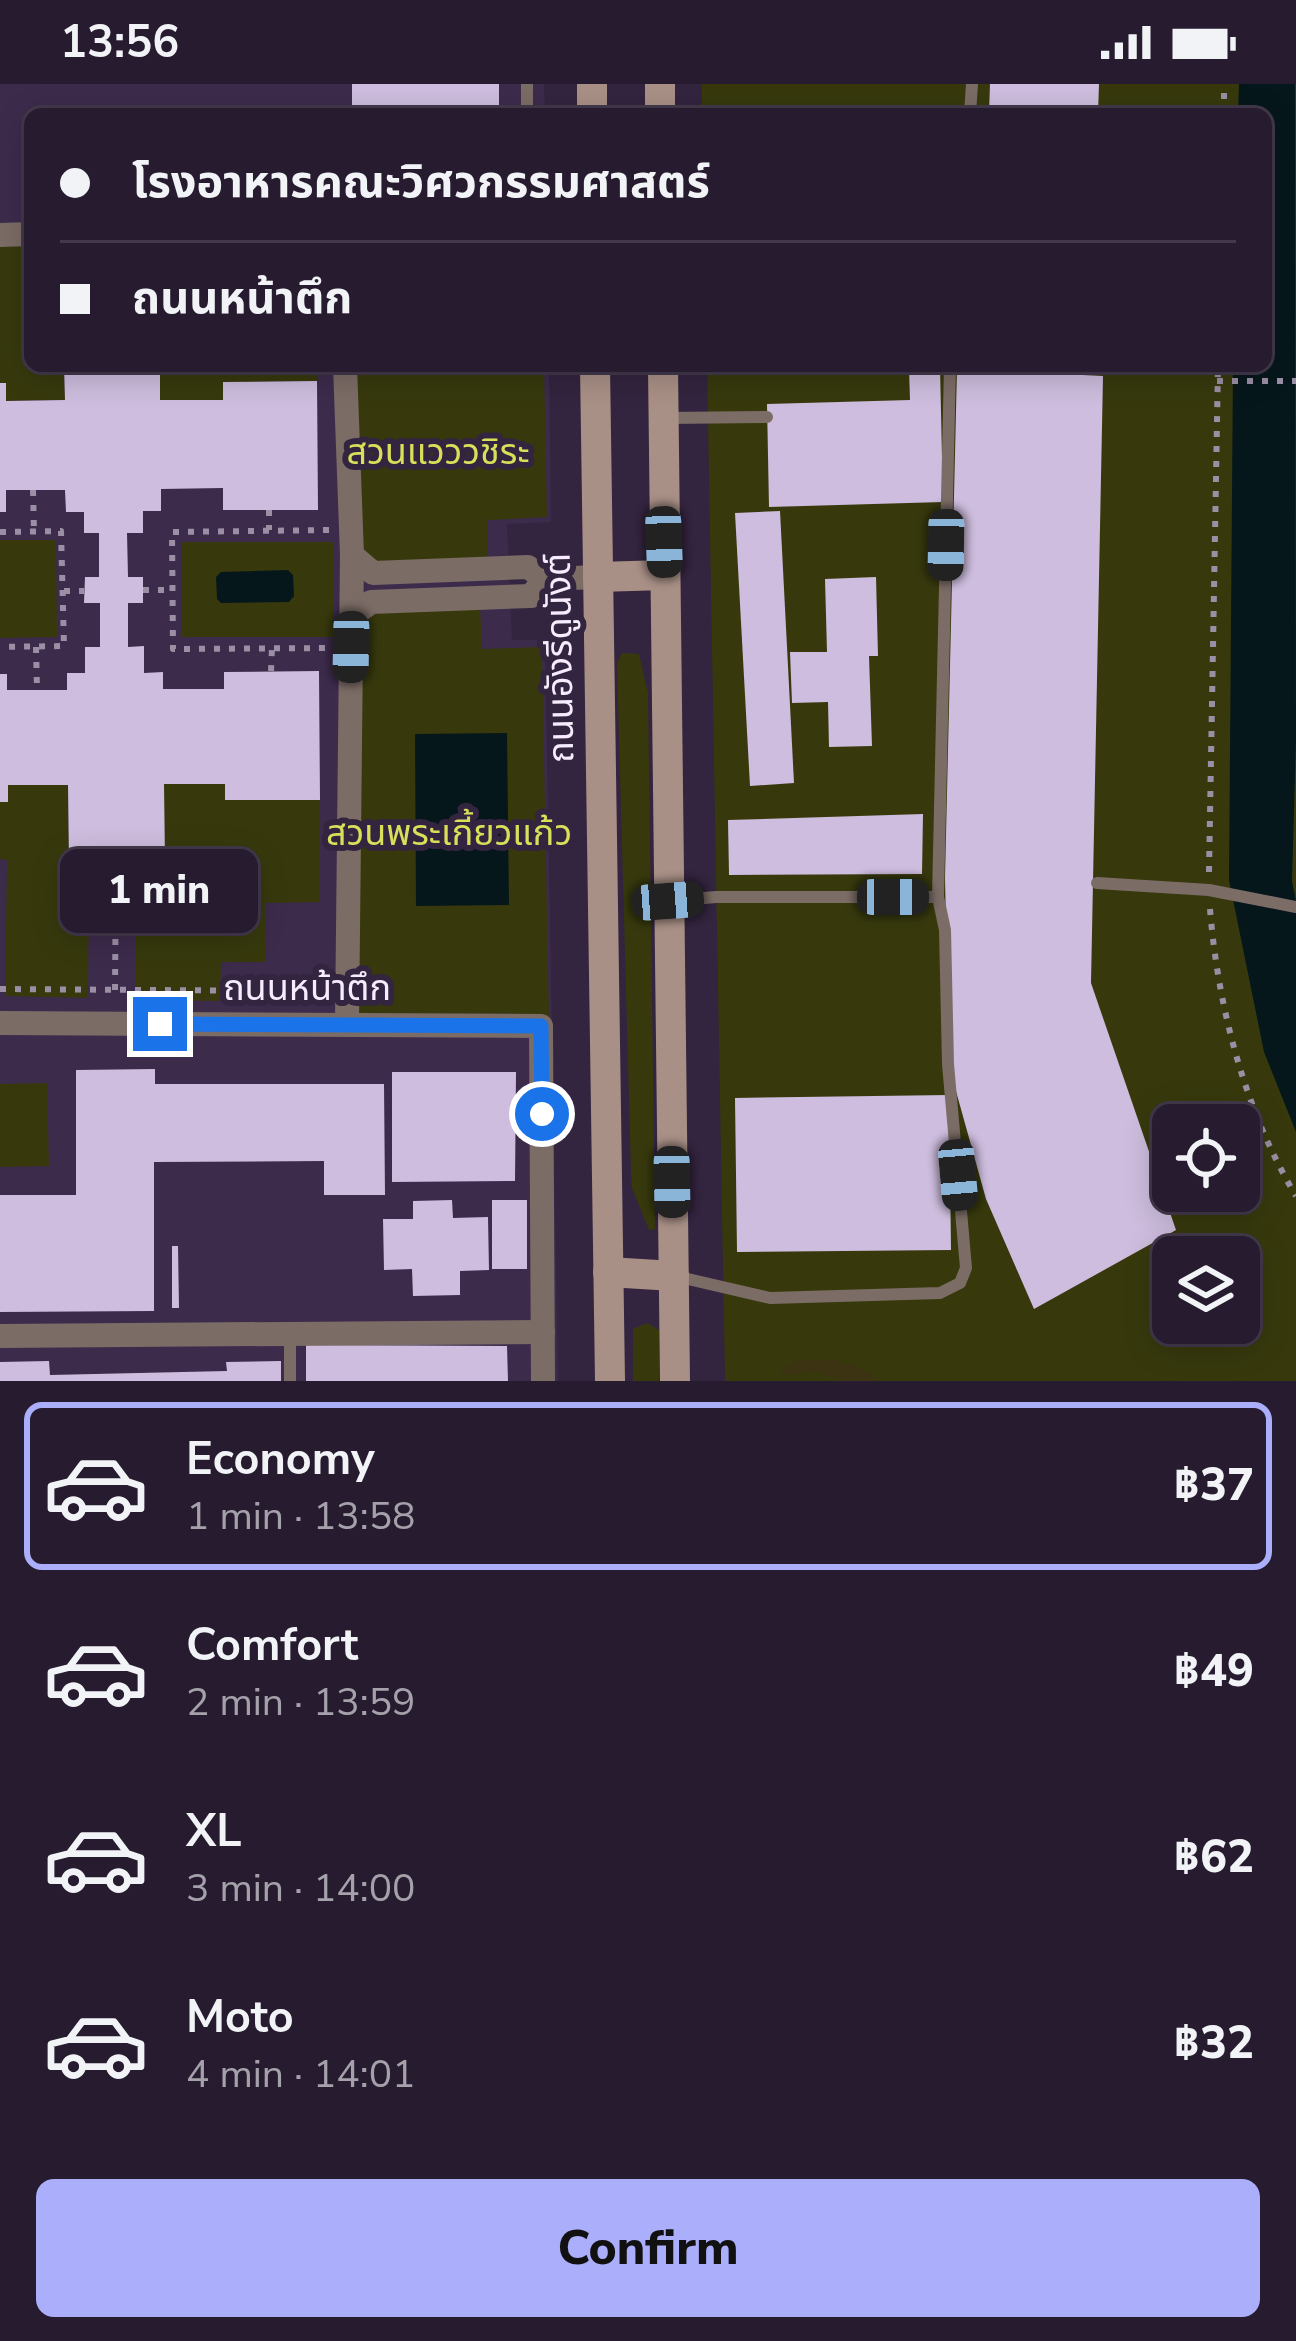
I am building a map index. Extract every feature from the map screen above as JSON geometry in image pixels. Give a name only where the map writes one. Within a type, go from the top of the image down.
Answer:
[{"type":"main road","name":"ถนนอังรีดูนังต์","points":[[595,372],[610,1381]]},
{"type":"main road","points":[[662,372],[675,1381]]},
{"type":"main road","points":[[598,577],[665,575]]},
{"type":"main road","points":[[608,1272],[674,1276]]},
{"type":"street","points":[[345,372],[352,616],[347,1024]]},
{"type":"street","points":[[351,543],[373,573],[528,567],[544,579],[598,577]]},
{"type":"street","points":[[352,616],[371,602],[531,596],[544,579]]},
{"type":"street","name":"ถนนหน้าตึก","points":[[0,1023],[541,1026],[543,1332]]},
{"type":"street","points":[[0,1336],[543,1332],[544,1381]]},
{"type":"lane","points":[[674,1276],[770,1298],[940,1293],[960,1283],[966,1268],[948,1064],[946,931],[938,897],[949,372]]},
{"type":"lane","points":[[663,418],[767,417]]},
{"type":"lane","points":[[1097,884],[1208,890],[1296,907]]},
{"type":"lane","points":[[668,901],[938,897]]},
{"type":"lane","points":[[290,1334],[290,1381]]},
{"type":"path","points":[[1217,372],[1208,890],[1232,1037],[1274,1160],[1296,1196]]},
{"type":"path","points":[[1217,381],[1296,381]]},
{"type":"path","points":[[33,490],[34,531]]},
{"type":"path","points":[[269,510],[269,531]]},
{"type":"path","points":[[0,532],[61,531],[64,646],[0,647]]},
{"type":"path","points":[[351,543],[269,531],[172,532],[173,649],[351,647]]},
{"type":"path","points":[[143,590],[172,590]]},
{"type":"path","points":[[62,591],[84,591]]},
{"type":"path","points":[[37,646],[37,690]]},
{"type":"path","points":[[272,648],[272,671]]},
{"type":"path","points":[[115,1024],[116,862]]},
{"type":"path","points":[[0,989],[295,991],[294,1001]]},
{"type":"shaded area","points":[[0,84],[544,84],[545,108],[24,108],[24,372],[549,372],[551,522],[507,524],[512,640],[545,640],[558,1381],[0,1381]]},
{"type":"shaded area","points":[[1239,84],[1295,84],[1292,881],[1296,901],[1296,1132],[1264,1052],[1229,880],[1233,372],[1272,372],[1272,108],[1238,108]]},
{"type":"shaded area","points":[[288,570],[293,575],[294,596],[289,602],[221,603],[217,599],[216,577],[221,572]]},
{"type":"shaded area","points":[[507,733],[509,905],[416,906],[415,734]]},
{"type":"green space","points":[[702,84],[1296,84],[1296,1381],[725,1381],[707,372],[1272,372],[1272,108],[702,108]]},
{"type":"green space","points":[[0,246],[24,246],[24,372],[64,372],[65,400],[6,401],[6,383],[0,383]]},
{"type":"green space","points":[[160,372],[317,372],[317,381],[224,382],[223,400],[160,400]]},
{"type":"green space","name":"สวนแวววชิระ","points":[[352,372],[544,372],[547,517],[488,520],[488,566],[377,565],[357,542]]},
{"type":"green space","points":[[0,540],[56,540],[57,637],[0,638]]},
{"type":"green space","points":[[182,542],[334,542],[334,637],[182,637]]},
{"type":"green space","name":"สวนพระเกี้ยวแก้ว","points":[[480,606],[482,649],[542,647],[549,1020],[351,1016],[356,617],[372,608]]},
{"type":"green space","points":[[622,653],[639,654],[648,693],[655,1229],[649,1230],[632,1188],[631,1172],[617,663]]},
{"type":"green space","points":[[164,784],[225,784],[226,800],[320,800],[320,902],[266,903],[266,962],[221,962],[220,1001],[136,1000],[134,861]]},
{"type":"green space","points":[[8,785],[68,785],[69,862],[89,862],[88,998],[5,996],[7,860],[0,859],[0,802],[8,802]]},
{"type":"green space","points":[[47,1083],[49,1166],[0,1167],[0,1084]]},
{"type":"green space","points":[[647,1323],[659,1330],[659,1381],[633,1381],[633,1329]]},
{"type":"sand","points":[[837,1360],[881,1381],[840,1381],[819,1372],[779,1375],[797,1362]]},
{"type":"building","points":[[352,84],[499,84],[499,108],[352,108]]},
{"type":"building","points":[[990,84],[1099,84],[1098,108],[989,108]]},
{"type":"building","points":[[64,372],[160,372],[160,400],[223,400],[223,382],[317,381],[318,510],[223,510],[223,488],[161,489],[161,511],[143,511],[143,533],[127,533],[128,577],[143,577],[143,603],[128,603],[128,647],[144,646],[144,673],[163,672],[163,689],[224,689],[224,672],[319,671],[320,800],[225,800],[225,784],[164,784],[165,861],[69,863],[68,785],[8,785],[8,802],[0,802],[0,674],[7,674],[7,690],[67,690],[67,673],[85,673],[85,647],[100,647],[100,603],[84,603],[85,577],[99,577],[99,533],[84,533],[84,512],[66,512],[65,490],[6,490],[6,512],[0,512],[0,383],[6,383],[6,401],[65,400]]},
{"type":"building","points":[[909,372],[940,372],[943,502],[769,507],[767,404],[910,400]]},
{"type":"building","points":[[957,372],[1103,376],[1091,983],[1152,1160],[1152,1212],[1170,1212],[1176,1230],[1152,1236],[1152,1243],[1034,1309],[986,1199],[949,1066],[945,878]]},
{"type":"building","points":[[780,511],[794,783],[750,786],[735,513]]},
{"type":"building","points":[[876,577],[878,656],[869,656],[872,746],[829,747],[828,702],[792,703],[790,652],[827,652],[825,579]]},
{"type":"building","points":[[923,814],[922,874],[729,875],[728,820]]},
{"type":"building","points":[[155,1069],[155,1084],[384,1084],[385,1195],[324,1195],[324,1161],[154,1162],[154,1311],[0,1312],[0,1195],[76,1195],[76,1070]]},
{"type":"building","points":[[392,1072],[516,1072],[515,1181],[392,1182]]},
{"type":"building","points":[[949,1095],[951,1250],[737,1252],[735,1098]]},
{"type":"building","points":[[452,1200],[453,1218],[488,1217],[489,1270],[460,1271],[460,1295],[413,1296],[412,1269],[384,1270],[383,1219],[413,1219],[413,1201]]},
{"type":"building","points":[[492,1200],[527,1200],[527,1269],[492,1269]]},
{"type":"building","points":[[172,1246],[178,1246],[179,1308],[172,1308]]},
{"type":"building","points":[[306,1345],[507,1346],[508,1381],[306,1381]]},
{"type":"building","points":[[49,1361],[50,1375],[227,1371],[226,1362],[281,1361],[281,1381],[0,1381],[0,1362]]},
{"type":"route","points":[[160,1024],[541,1026],[542,1114]]}]
